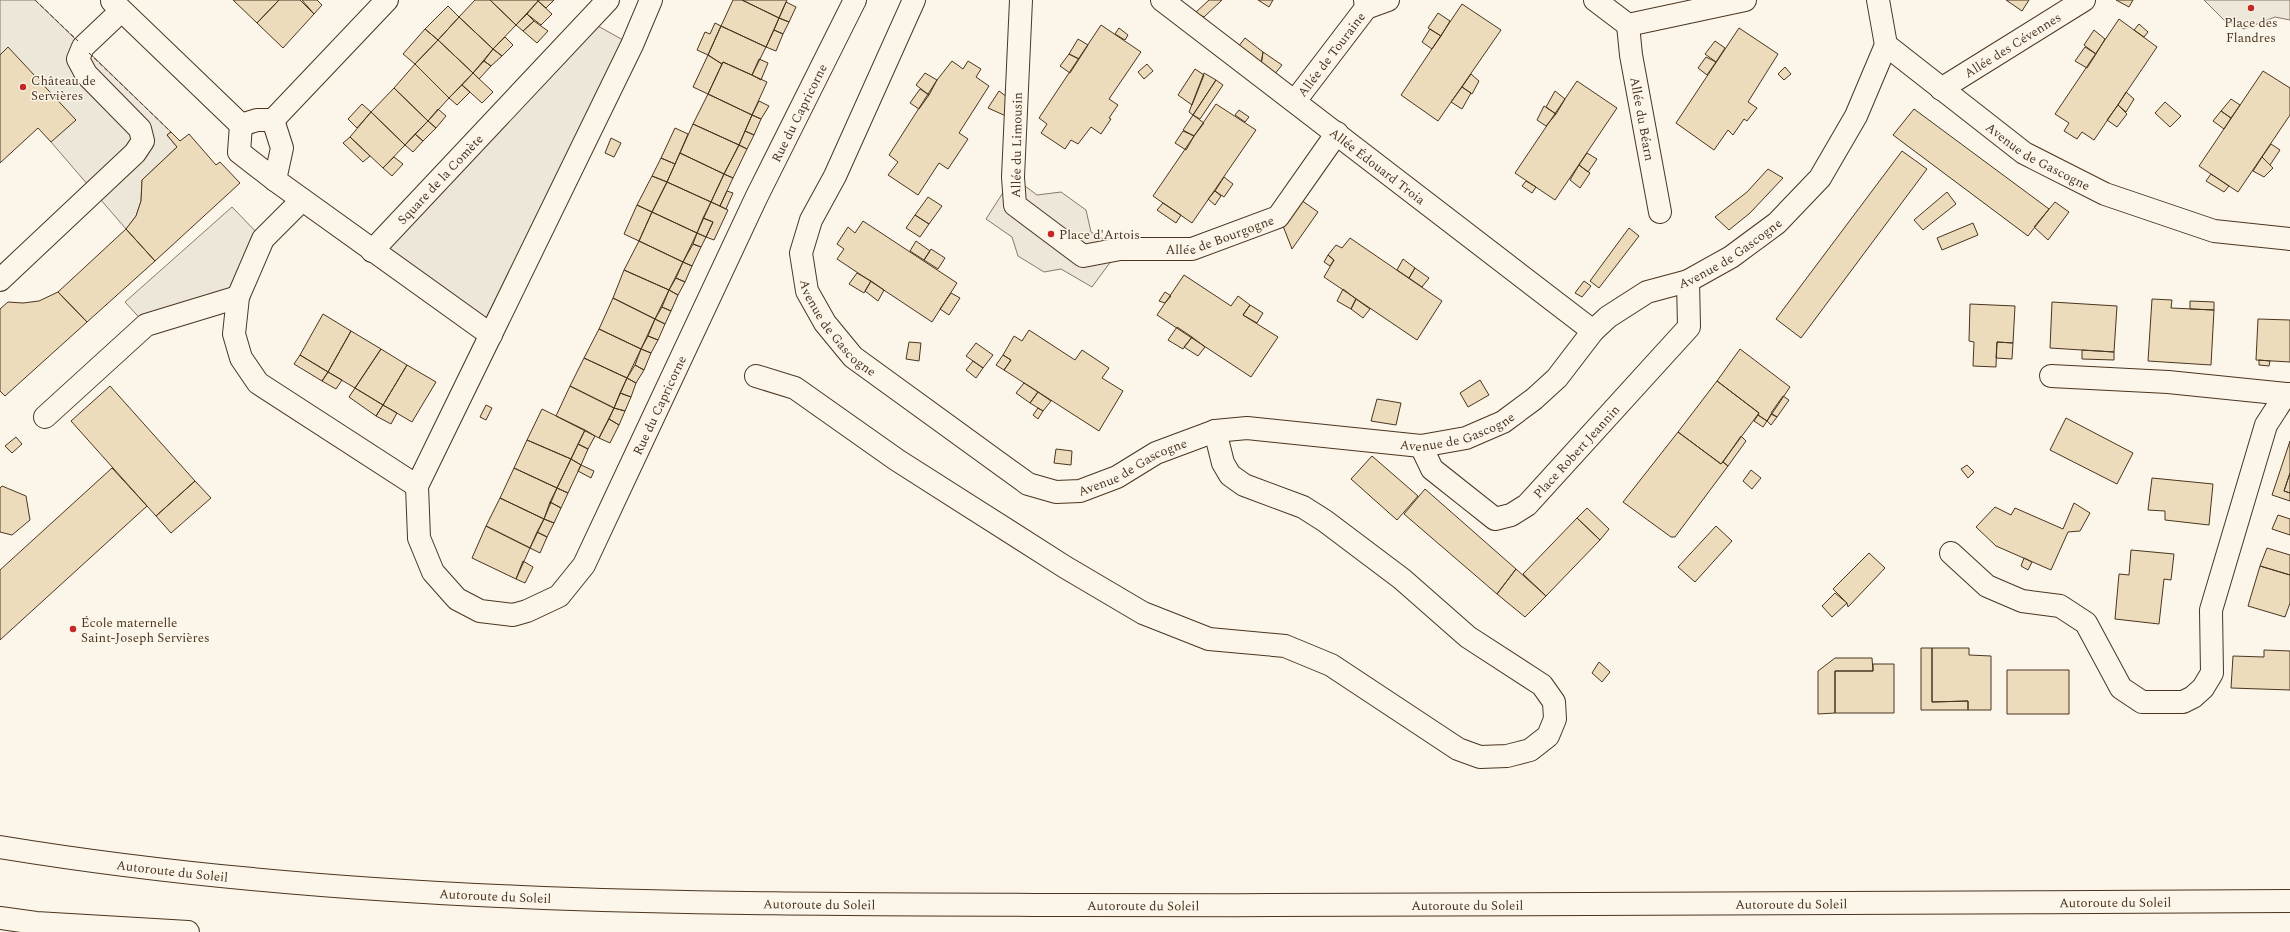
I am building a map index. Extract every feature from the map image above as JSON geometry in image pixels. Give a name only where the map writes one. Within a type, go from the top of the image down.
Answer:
[{"type":"main road","name":"Square de la Comète","points":[[372,251],[608,0]]},
{"type":"main road","points":[[302,200],[263,239],[238,297],[234,334],[241,358],[258,383],[418,486],[632,45],[651,0]]},
{"type":"main road","name":"Rue du Capricorne","points":[[418,486],[419,538],[433,572],[457,599],[480,611],[513,615],[527,612],[559,596],[584,565],[757,196],[855,0]]},
{"type":"main road","name":"Avenue de Gascogne","points":[[914,0],[835,176],[811,220],[801,253],[807,291],[824,323],[853,357],[1028,484],[1056,492],[1080,491],[1117,477],[1156,453],[1215,431],[1246,428],[1421,446],[1466,438],[1503,422],[1534,399],[1557,378],[1593,331],[1608,316],[1647,292],[1688,281],[1731,257],[1777,223],[1820,178],[1856,116],[1886,45],[2024,153],[2106,194],[2214,231],[2290,239]]},
{"type":"main road","name":"Allée du Limousin","points":[[1021,0],[1012,177],[1015,205],[1083,256]]},
{"type":"main road","name":"Allée Édouard Troia","points":[[1162,0],[1593,331]]},
{"type":"main road","name":"Allée de Touraine","points":[[1295,101],[1365,4],[1388,0]]},
{"type":"main road","points":[[1595,0],[1628,26],[1745,0]]},
{"type":"main road","points":[[1878,0],[1886,45]]},
{"type":"main road","name":"Allée des Cévennes","points":[[1941,89],[2084,0]]},
{"type":"main road","points":[[241,125],[257,120],[273,120],[375,4]]},
{"type":"main road","points":[[0,280],[135,153],[144,141],[140,130],[86,74],[78,59],[83,47],[116,6],[241,125]]},
{"type":"main road","name":"Allée du Béarn","points":[[1628,26],[1631,55],[1660,212]]},
{"type":"main road","points":[[273,120],[282,148],[275,180]]},
{"type":"main road","points":[[241,125],[239,152],[372,251],[491,335]]},
{"type":"main road","name":"Allée de Bourgogne","points":[[1083,256],[1120,249],[1192,249],[1278,217],[1337,133]]},
{"type":"main road","name":"Place Robert Jeannin","points":[[1421,446],[1432,469],[1495,519],[1516,511],[1527,504],[1689,327],[1688,281]]},
{"type":"main road","points":[[45,417],[146,325],[238,297]]},
{"type":"main road","points":[[756,376],[795,388],[897,460],[1065,567],[1143,613],[1209,639],[1285,646],[1331,665],[1458,749],[1480,757],[1507,756],[1530,750],[1548,736],[1555,719],[1554,702],[1542,685],[1468,637],[1402,579],[1325,521],[1303,507],[1244,485],[1230,475],[1223,463],[1215,431]]},
{"type":"main road","points":[[1951,554],[1987,586],[2022,601],[2060,606],[2086,622],[2121,688],[2142,702],[2183,702],[2193,698],[2203,688],[2212,673],[2211,610],[2266,425],[2288,394],[2168,382],[2051,376]]},
{"type":"main road","name":"Autoroute du Soleil","points":[[0,848],[198,874],[380,890],[553,898],[804,904],[1313,905],[2290,901]]},
{"type":"main road","points":[[0,918],[36,923],[188,932]]},
{"type":"shaded area","points":[[0,0],[35,0],[171,132],[167,135],[177,147],[142,180],[141,201],[136,216],[126,229],[51,142],[8,48],[0,55]]},
{"type":"shaded area","name":"Place des Flandres","points":[[2204,0],[2290,0],[2290,20],[2275,17],[2244,29],[2224,20]]},
{"type":"shaded area","points":[[589,21],[632,45],[491,335],[372,251]]},
{"type":"shaded area","name":"Place d'Artois","points":[[1013,177],[1037,195],[1061,192],[1086,210],[1091,232],[1120,249],[1092,287],[1061,269],[1044,272],[1018,256],[1012,237],[986,219]]},
{"type":"shaded area","points":[[232,207],[263,239],[238,297],[146,325],[125,302]]},
{"type":"building","points":[[233,0],[279,0],[257,23]]},
{"type":"building","points":[[279,0],[300,0],[314,14],[283,48],[257,23]]},
{"type":"building","points":[[302,0],[317,0],[322,5],[314,14]]},
{"type":"building","points":[[475,0],[490,0],[516,25],[493,49],[459,17]]},
{"type":"building","points":[[490,0],[537,0],[538,1],[516,25]]},
{"type":"building","points":[[554,0],[546,8],[538,1]]},
{"type":"building","points":[[733,0],[742,0],[779,18],[766,47],[721,26]]},
{"type":"building","points":[[742,0],[787,0],[779,18]]},
{"type":"building","points":[[1209,0],[1222,0],[1204,17],[1195,13]]},
{"type":"building","points":[[1258,0],[1273,0],[1269,7]]},
{"type":"building","points":[[2006,0],[2029,0],[2022,11]]},
{"type":"building","points":[[2116,0],[2133,0],[2129,7]]},
{"type":"building","points":[[538,1],[552,14],[541,25],[527,14]]},
{"type":"building","points":[[786,2],[796,7],[789,22],[779,18]]},
{"type":"building","points":[[1462,4],[1501,30],[1438,121],[1401,95]]},
{"type":"building","points":[[448,6],[459,17],[438,40],[425,29]]},
{"type":"building","points":[[1438,13],[1450,21],[1441,36],[1428,28]]},
{"type":"building","points":[[527,14],[534,21],[523,31],[516,25]]},
{"type":"building","points":[[459,17],[493,49],[473,73],[438,40]]},
{"type":"building","points":[[779,18],[789,22],[783,34],[774,30]]},
{"type":"building","points":[[2119,19],[2157,47],[2094,140],[2082,132],[2077,139],[2064,131],[2069,123],[2055,114]]},
{"type":"building","points":[[534,21],[548,31],[537,43],[523,31]]},
{"type":"building","points":[[715,23],[721,26],[708,55],[697,50],[705,32],[710,34]]},
{"type":"building","points":[[2139,24],[2148,32],[2144,37],[2134,30]]},
{"type":"building","points":[[1101,25],[1141,52],[1109,99],[1118,105],[1101,134],[1091,127],[1078,144],[1071,140],[1065,149],[1041,133],[1047,124],[1039,118]]},
{"type":"building","points":[[721,26],[766,47],[752,75],[723,62],[722,64],[708,55]]},
{"type":"building","points":[[1119,28],[1128,35],[1125,40],[1115,34]]},
{"type":"building","points":[[1739,28],[1778,54],[1748,102],[1757,108],[1747,121],[1744,119],[1733,135],[1728,130],[1714,150],[1676,123]]},
{"type":"building","points":[[425,29],[438,40],[415,64],[403,54]]},
{"type":"building","points":[[1430,29],[1441,36],[1432,49],[1422,42]]},
{"type":"building","points":[[774,30],[783,34],[776,51],[766,47]]},
{"type":"building","points":[[2094,30],[2105,39],[2096,54],[2084,45]]},
{"type":"building","points":[[505,37],[513,45],[502,56],[493,49]]},
{"type":"building","points":[[1245,38],[1263,52],[1261,65],[1238,47]]},
{"type":"building","points":[[1078,39],[1088,45],[1079,59],[1069,54]]},
{"type":"building","points":[[438,40],[473,73],[449,98],[415,64]]},
{"type":"building","points":[[1715,41],[1725,48],[1716,62],[1705,54]]},
{"type":"building","name":"Château de Servières","points":[[8,47],[76,120],[51,142],[38,128],[0,163],[0,55]]},
{"type":"building","points":[[2085,47],[2096,54],[2087,68],[2075,61]]},
{"type":"building","points":[[493,49],[502,56],[491,66],[484,61]]},
{"type":"building","points":[[1263,52],[1282,65],[1274,75],[1261,65]]},
{"type":"building","points":[[1069,54],[1079,59],[1070,73],[1060,66]]},
{"type":"building","points":[[708,55],[722,64],[708,94],[693,87]]},
{"type":"building","points":[[1706,57],[1716,62],[1707,75],[1698,68]]},
{"type":"building","points":[[759,59],[768,63],[761,80],[752,75]]},
{"type":"building","points":[[484,61],[491,66],[479,79],[473,73]]},
{"type":"building","points":[[952,61],[963,69],[968,61],[981,69],[976,77],[989,86],[959,133],[968,139],[948,169],[939,163],[918,195],[888,175],[898,162],[889,155],[937,80]]},
{"type":"building","points":[[723,62],[767,82],[752,115],[708,94]]},
{"type":"building","points":[[415,64],[449,98],[428,121],[394,88]]},
{"type":"building","points":[[1147,64],[1153,71],[1144,79],[1138,72]]},
{"type":"building","points":[[1785,67],[1791,74],[1784,80],[1778,74]]},
{"type":"building","points":[[1195,69],[1204,75],[1192,105],[1178,95]]},
{"type":"building","points":[[2263,71],[2290,88],[2290,115],[2238,192],[2199,166]]},
{"type":"building","points":[[473,73],[493,92],[482,103],[462,85]]},
{"type":"building","points":[[925,73],[937,80],[929,95],[916,85]]},
{"type":"building","points":[[1204,73],[1216,80],[1193,115],[1189,112]]},
{"type":"building","points":[[1471,74],[1479,81],[1472,94],[1462,87]]},
{"type":"building","points":[[1216,80],[1223,85],[1200,119],[1193,115]]},
{"type":"building","points":[[1577,81],[1617,108],[1555,200],[1515,173]]},
{"type":"building","points":[[462,85],[470,92],[457,105],[449,98]]},
{"type":"building","points":[[1462,87],[1471,93],[1462,109],[1451,102]]},
{"type":"building","points":[[394,88],[428,121],[405,145],[371,112]]},
{"type":"building","points":[[920,89],[929,95],[919,109],[910,103]]},
{"type":"building","points":[[999,91],[1007,97],[1006,116],[988,108]]},
{"type":"building","points":[[1555,91],[1565,99],[1556,114],[1546,107]]},
{"type":"building","points":[[2126,92],[2134,99],[2126,112],[2118,105]]},
{"type":"building","points":[[708,94],[752,115],[739,145],[693,124]]},
{"type":"building","points":[[2231,99],[2240,105],[2231,118],[2221,111]]},
{"type":"building","points":[[759,101],[769,106],[761,119],[752,115]]},
{"type":"building","points":[[2165,102],[2181,116],[2170,127],[2155,113]]},
{"type":"building","points":[[362,104],[371,112],[357,128],[348,119]]},
{"type":"building","points":[[1216,104],[1256,130],[1192,223],[1153,196]]},
{"type":"building","points":[[2118,105],[2127,114],[2117,127],[2107,120]]},
{"type":"building","points":[[1544,106],[1556,114],[1546,126],[1537,120]]},
{"type":"building","points":[[438,109],[446,116],[436,128],[428,121]]},
{"type":"building","points":[[1914,109],[2049,209],[2028,236],[1893,135]]},
{"type":"building","points":[[1239,110],[1249,117],[1245,122],[1235,115]]},
{"type":"building","points":[[2221,111],[2231,118],[2224,129],[2213,121]]},
{"type":"building","points":[[371,112],[405,145],[383,168],[350,137]]},
{"type":"building","points":[[752,115],[761,119],[754,135],[745,131]]},
{"type":"building","points":[[1193,115],[1204,123],[1194,136],[1183,130]]},
{"type":"building","points":[[428,121],[436,128],[423,141],[415,134]]},
{"type":"building","points":[[693,124],[739,145],[724,174],[680,153]]},
{"type":"building","points":[[675,128],[688,134],[675,164],[661,158]]},
{"type":"building","points":[[745,131],[754,135],[747,149],[739,145]]},
{"type":"building","points":[[1183,131],[1194,136],[1186,150],[1175,143]]},
{"type":"building","points":[[171,132],[180,141],[189,134],[216,165],[220,162],[240,183],[155,261],[126,229],[136,216],[141,201],[142,180],[177,147],[167,135]]},
{"type":"building","points":[[415,134],[423,141],[413,152],[405,145]]},
{"type":"building","points":[[350,137],[370,156],[363,162],[343,143]]},
{"type":"building","points":[[611,138],[621,143],[614,157],[605,153]]},
{"type":"building","points":[[2271,144],[2280,150],[2270,165],[2262,157]]},
{"type":"building","points":[[739,145],[747,149],[733,178],[724,174]]},
{"type":"building","points":[[1902,151],[1927,169],[1801,338],[1776,319]]},
{"type":"building","points":[[680,153],[724,174],[711,202],[667,182]]},
{"type":"building","points":[[1587,153],[1597,159],[1588,172],[1579,165]]},
{"type":"building","points":[[394,157],[403,164],[392,176],[383,168]]},
{"type":"building","points":[[2262,157],[2273,168],[2264,177],[2253,171]]},
{"type":"building","points":[[661,158],[675,164],[667,182],[652,176]]},
{"type":"building","points":[[1579,165],[1590,173],[1580,188],[1570,180]]},
{"type":"building","points":[[1768,169],[1783,178],[1750,213],[1729,230],[1715,217],[1747,192]]},
{"type":"building","points":[[724,174],[733,178],[720,206],[711,202]]},
{"type":"building","points":[[2211,174],[2229,186],[2224,192],[2206,181]]},
{"type":"building","points":[[652,176],[667,182],[652,212],[637,205]]},
{"type":"building","points":[[1224,177],[1233,184],[1224,197],[1215,191]]},
{"type":"building","points":[[1526,181],[1536,187],[1532,193],[1522,186]]},
{"type":"building","points":[[667,182],[711,202],[697,233],[652,212]]},
{"type":"building","points":[[727,191],[733,193],[726,209],[720,206]]},
{"type":"building","points":[[1215,191],[1221,196],[1215,205],[1208,199]]},
{"type":"building","points":[[1947,192],[1956,204],[1923,230],[1914,220]]},
{"type":"building","points":[[928,197],[942,206],[929,224],[915,215]]},
{"type":"building","points":[[1301,200],[1318,212],[1292,249],[1283,226]]},
{"type":"building","points":[[711,202],[728,210],[714,240],[706,237],[713,222],[703,218]]},
{"type":"building","points":[[2055,202],[2069,212],[2048,240],[2034,227]]},
{"type":"building","points":[[1163,203],[1181,215],[1176,223],[1157,210]]},
{"type":"building","points":[[637,205],[652,212],[639,241],[624,234]]},
{"type":"building","points":[[652,212],[697,233],[683,262],[639,241]]},
{"type":"building","points":[[915,215],[929,224],[920,237],[906,228]]},
{"type":"building","points":[[703,218],[713,222],[706,237],[697,233]]},
{"type":"building","points":[[863,221],[957,283],[932,322],[837,259],[844,249],[837,244],[848,227],[855,233]]},
{"type":"building","points":[[1973,223],[1978,235],[1942,250],[1937,238]]},
{"type":"building","points":[[1629,228],[1639,236],[1599,288],[1590,281]]},
{"type":"building","points":[[126,229],[155,261],[87,322],[58,292]]},
{"type":"building","points":[[697,233],[706,237],[701,247],[693,244]]},
{"type":"building","points":[[1350,238],[1442,301],[1417,340],[1324,277],[1334,260],[1328,255],[1336,245],[1342,248]]},
{"type":"building","points":[[639,241],[683,262],[669,290],[624,270]]},
{"type":"building","points":[[916,241],[930,251],[924,260],[910,251]]},
{"type":"building","points":[[693,244],[701,247],[692,266],[683,262]]},
{"type":"building","points":[[931,249],[945,258],[938,269],[924,260]]},
{"type":"building","points":[[1328,255],[1334,260],[1330,266],[1324,262]]},
{"type":"building","points":[[1403,259],[1415,268],[1409,278],[1397,270]]},
{"type":"building","points":[[683,262],[692,266],[685,282],[676,278]]},
{"type":"building","points":[[1415,268],[1429,278],[1422,287],[1409,278]]},
{"type":"building","points":[[624,270],[669,290],[655,319],[613,298]]},
{"type":"building","points":[[857,273],[871,281],[864,293],[849,284]]},
{"type":"building","points":[[1184,275],[1231,306],[1238,296],[1250,305],[1243,315],[1278,337],[1251,377],[1157,315]]},
{"type":"building","points":[[676,278],[685,282],[678,295],[669,290]]},
{"type":"building","points":[[871,281],[884,290],[878,301],[865,291]]},
{"type":"building","points":[[1584,281],[1591,286],[1582,297],[1575,293]]},
{"type":"building","points":[[1343,289],[1356,299],[1351,309],[1337,301]]},
{"type":"building","points":[[669,290],[678,295],[671,311],[662,307]]},
{"type":"building","points":[[58,292],[87,322],[5,396],[0,391],[0,309],[8,302],[23,303],[39,301]]},
{"type":"building","points":[[1165,292],[1171,296],[1165,303],[1159,301]]},
{"type":"building","points":[[951,293],[960,298],[949,315],[940,309]]},
{"type":"building","points":[[613,298],[655,319],[641,349],[599,329]]},
{"type":"building","points":[[1356,299],[1370,309],[1363,318],[1351,309]]},
{"type":"building","points":[[2152,299],[2172,300],[2171,308],[2214,310],[2211,365],[2148,361]]},
{"type":"building","points":[[2190,301],[2214,302],[2214,310],[2190,309]]},
{"type":"building","points":[[2052,302],[2117,306],[2114,352],[2050,348]]},
{"type":"building","points":[[1970,304],[2015,306],[2013,343],[1997,342],[1996,367],[1973,366],[1974,342],[1969,341]]},
{"type":"building","points":[[1250,305],[1263,313],[1257,323],[1243,315]]},
{"type":"building","points":[[662,307],[671,311],[665,324],[655,319]]},
{"type":"building","points":[[323,314],[351,331],[328,372],[300,355]]},
{"type":"building","points":[[655,319],[665,324],[658,340],[648,336]]},
{"type":"building","points":[[2258,319],[2290,320],[2290,362],[2256,360]]},
{"type":"building","points":[[1177,327],[1192,337],[1183,349],[1168,340]]},
{"type":"building","points":[[599,329],[641,349],[627,378],[584,358]]},
{"type":"building","points":[[1029,330],[1075,360],[1082,350],[1109,368],[1102,378],[1123,391],[1099,431],[1004,370],[1011,360],[1003,355],[1014,336],[1022,341]]},
{"type":"building","points":[[351,331],[381,349],[355,388],[328,372]]},
{"type":"building","points":[[648,336],[658,340],[651,353],[641,349]]},
{"type":"building","points":[[1192,337],[1205,347],[1198,356],[1184,347]]},
{"type":"building","points":[[909,342],[921,343],[919,361],[906,359]]},
{"type":"building","points":[[1997,342],[2013,343],[2012,359],[1996,358]]},
{"type":"building","points":[[976,343],[993,355],[983,368],[966,356]]},
{"type":"building","points":[[381,349],[407,365],[383,405],[355,388]]},
{"type":"building","points":[[641,349],[651,353],[644,370],[635,365]]},
{"type":"building","points":[[1740,349],[1790,387],[1767,421],[1758,415],[1759,413],[1717,381]]},
{"type":"building","points":[[2082,350],[2114,352],[2114,360],[2082,359]]},
{"type":"building","points":[[300,355],[328,372],[322,381],[294,364]]},
{"type":"building","points":[[1003,355],[1011,360],[1004,370],[996,365]]},
{"type":"building","points":[[584,358],[627,378],[614,408],[570,386]]},
{"type":"building","points":[[2259,360],[2270,361],[2269,366],[2259,365]]},
{"type":"building","points":[[973,361],[983,368],[976,378],[966,370]]},
{"type":"building","points":[[407,365],[436,382],[412,422],[383,405]]},
{"type":"building","points":[[635,365],[644,370],[636,383],[627,378]]},
{"type":"building","points":[[328,372],[342,380],[336,389],[322,381]]},
{"type":"building","points":[[627,378],[636,383],[631,397],[620,393]]},
{"type":"building","points":[[1480,380],[1489,395],[1468,407],[1460,393]]},
{"type":"building","points":[[1717,381],[1759,413],[1721,464],[1678,432]]},
{"type":"building","points":[[1024,383],[1038,392],[1030,403],[1016,393]]},
{"type":"building","points":[[110,386],[195,481],[156,516],[71,421]]},
{"type":"building","points":[[570,386],[614,408],[599,438],[556,416]]},
{"type":"building","points":[[355,388],[383,405],[376,416],[349,397]]},
{"type":"building","points":[[1038,392],[1051,401],[1043,411],[1030,403]]},
{"type":"building","points":[[620,393],[631,397],[625,411],[614,408]]},
{"type":"building","points":[[1783,396],[1789,400],[1777,417],[1771,413]]},
{"type":"building","points":[[1377,399],[1401,403],[1396,425],[1371,421]]},
{"type":"building","points":[[383,405],[397,413],[391,424],[376,416]]},
{"type":"building","points":[[486,405],[492,408],[486,420],[480,417]]},
{"type":"building","points":[[614,408],[625,411],[619,425],[609,419]]},
{"type":"building","points":[[1038,408],[1043,411],[1038,419],[1033,415]]},
{"type":"building","points":[[542,409],[585,430],[571,459],[527,440]]},
{"type":"building","points":[[1771,414],[1777,417],[1771,425],[1767,421]]},
{"type":"building","points":[[1758,415],[1767,421],[1763,427],[1754,421]]},
{"type":"building","points":[[2066,418],[2133,453],[2117,484],[2050,450]]},
{"type":"building","points":[[609,419],[619,425],[610,443],[599,438]]},
{"type":"building","points":[[585,430],[595,436],[588,449],[578,444]]},
{"type":"building","points":[[1678,432],[1721,464],[1723,462],[1728,466],[1675,537],[1671,537],[1623,502]]},
{"type":"building","points":[[1741,436],[1746,441],[1728,466],[1723,462]]},
{"type":"building","points":[[16,437],[22,444],[12,453],[5,446]]},
{"type":"building","points":[[527,440],[571,459],[557,488],[514,468]]},
{"type":"building","points":[[2290,441],[2290,473],[2284,491],[2290,493],[2290,501],[2272,495]]},
{"type":"building","points":[[578,444],[588,449],[581,465],[571,459]]},
{"type":"building","points":[[1056,449],[1072,451],[1071,465],[1054,463]]},
{"type":"building","points":[[1372,456],[1418,496],[1397,520],[1351,479]]},
{"type":"building","points":[[571,459],[581,465],[568,493],[557,488]]},
{"type":"building","points":[[581,465],[594,471],[591,478],[578,471]]},
{"type":"building","points":[[1967,465],[1974,472],[1968,478],[1961,469]]},
{"type":"building","points":[[112,468],[147,506],[0,640],[0,570]]},
{"type":"building","points":[[514,468],[557,488],[544,519],[500,498]]},
{"type":"building","points":[[1751,470],[1761,478],[1752,489],[1743,481]]},
{"type":"building","points":[[2290,473],[2290,493],[2284,491]]},
{"type":"building","points":[[2152,478],[2213,484],[2209,525],[2165,520],[2165,511],[2148,510]]},
{"type":"building","points":[[195,481],[211,498],[171,533],[156,516]]},
{"type":"building","points":[[2,486],[26,496],[30,520],[12,535],[0,532],[0,488]]},
{"type":"building","points":[[557,488],[568,493],[561,508],[550,502]]},
{"type":"building","points":[[1425,489],[1516,569],[1497,594],[1404,514]]},
{"type":"building","points":[[500,498],[544,519],[530,548],[486,526]]},
{"type":"building","points":[[550,502],[561,508],[554,523],[544,519]]},
{"type":"building","points":[[2074,503],[2090,513],[2080,531],[2068,532],[2051,570],[1996,546],[1976,527],[1995,507],[2011,515],[2015,508],[2063,529]]},
{"type":"building","points":[[1587,508],[1609,529],[1600,540],[1577,518]]},
{"type":"building","points":[[2278,515],[2290,519],[2290,535],[2272,529]]},
{"type":"building","points":[[1577,518],[1600,540],[1546,596],[1523,574]]},
{"type":"building","points":[[544,519],[554,523],[547,537],[537,532]]},
{"type":"building","points":[[486,526],[530,548],[516,579],[472,558]]},
{"type":"building","points":[[1716,526],[1732,541],[1695,582],[1678,567]]},
{"type":"building","points":[[537,532],[547,537],[540,553],[530,548]]},
{"type":"building","points":[[2267,548],[2290,555],[2290,575],[2260,566]]},
{"type":"building","points":[[2131,550],[2174,554],[2171,580],[2164,579],[2159,624],[2115,619],[2119,574],[2129,575]]},
{"type":"building","points":[[1869,553],[1885,568],[1848,607],[1847,603],[1833,589]]},
{"type":"building","points":[[2024,558],[2032,562],[2028,570],[2021,566]]},
{"type":"building","points":[[523,561],[533,567],[525,583],[516,579]]},
{"type":"building","points":[[2260,566],[2290,575],[2290,603],[2285,617],[2248,606]]},
{"type":"building","points":[[1516,569],[1546,596],[1525,617],[1497,594]]},
{"type":"building","points":[[1835,593],[1847,603],[1832,617],[1822,606]]},
{"type":"building","points":[[1921,648],[1932,648],[1932,702],[1968,701],[1968,710],[1921,710]]},
{"type":"building","points":[[1932,648],[1969,648],[1969,655],[1991,656],[1991,710],[1968,710],[1968,701],[1932,702]]},
{"type":"building","points":[[2264,650],[2290,651],[2290,690],[2231,688],[2233,656],[2264,657]]},
{"type":"building","points":[[1835,658],[1872,658],[1873,671],[1835,671],[1835,713],[1818,714],[1818,671]]},
{"type":"building","points":[[1599,662],[1610,672],[1602,682],[1592,673]]},
{"type":"building","points":[[1873,664],[1894,664],[1894,713],[1835,713],[1835,671],[1873,671]]},
{"type":"building","points":[[2007,670],[2069,670],[2069,714],[2007,714]]},
{"type":"fence","points":[[35,0],[78,41]]},
{"type":"fence","points":[[89,53],[171,132]]},
{"type":"place","name":"Place des Flandres","points":[[2251,8]]},
{"type":"place","name":"Château de Servières","points":[[23,87]]},
{"type":"place","name":"Place d'Artois","points":[[1051,234]]},
{"type":"place","name":"École maternelle Saint-Joseph Servières","points":[[73,629]]}]
